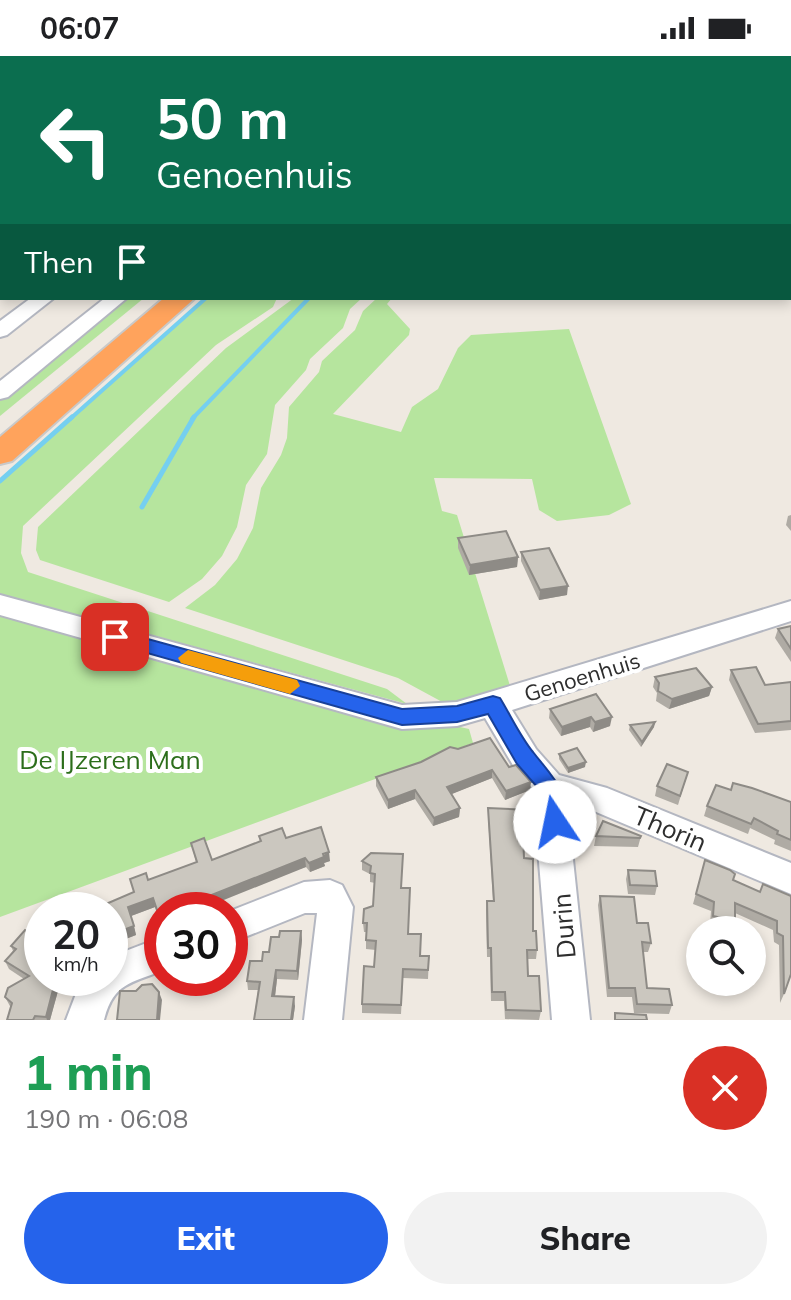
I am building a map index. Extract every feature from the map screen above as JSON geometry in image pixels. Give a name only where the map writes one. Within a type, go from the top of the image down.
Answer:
[{"type":"highway","points":[[0,431],[156,300]]},
{"type":"highway","points":[[0,454],[179,300]]},
{"type":"street","points":[[0,331],[41,300]]},
{"type":"street","points":[[0,372],[93,300]]},
{"type":"street","points":[[0,392],[115,300]]},
{"type":"street","name":"Genoenhuis","points":[[0,605],[402,717],[457,714],[791,611]]},
{"type":"street","points":[[493,704],[525,758],[549,785]]},
{"type":"street","name":"Thorin","points":[[549,785],[595,797],[791,879]]},
{"type":"street","name":"Durin","points":[[549,785],[555,822],[571,1020]]},
{"type":"street","points":[[248,920],[304,898],[330,896],[335,907],[323,1020]]},
{"type":"street","points":[[85,1020],[92,996]]},
{"type":"green space","points":[[120,300],[142,300],[0,416],[0,397]]},
{"type":"green space","points":[[204,300],[276,300],[273,307],[216,345],[23,526],[21,553],[28,572],[387,689],[407,704],[0,594],[0,482]]},
{"type":"green space","points":[[291,300],[360,300],[350,309],[343,328],[310,359],[306,370],[275,405],[267,454],[246,485],[237,527],[222,556],[202,579],[169,602],[40,560],[36,550],[38,527],[226,348]]},
{"type":"green space","points":[[375,300],[390,300],[387,304],[410,329],[409,335],[333,414],[401,432],[412,407],[438,389],[458,348],[471,335],[569,329],[631,504],[609,515],[557,521],[539,510],[532,479],[434,478],[442,511],[457,515],[511,689],[446,704],[398,678],[185,608],[215,585],[237,559],[253,528],[261,488],[281,455],[287,438],[289,407],[319,372],[322,361],[355,330],[363,311]]},
{"type":"green space","name":"De IJzeren Man","points":[[0,612],[198,668],[469,729],[473,743],[68,892],[24,892],[24,908],[0,917]]},
{"type":"building","points":[[506,531],[518,557],[470,565],[458,538]]},
{"type":"building","points":[[549,548],[568,586],[540,590],[521,552]]},
{"type":"building","points":[[791,626],[791,649],[778,629]]},
{"type":"building","points":[[756,667],[765,685],[791,682],[791,721],[758,724],[731,670]]},
{"type":"building","points":[[696,668],[712,687],[672,699],[658,691],[659,683],[655,677]]},
{"type":"building","points":[[596,694],[612,717],[595,722],[591,717],[562,727],[550,709]]},
{"type":"building","points":[[655,722],[642,742],[630,725]]},
{"type":"building","points":[[490,738],[509,767],[516,765],[531,782],[506,791],[492,770],[447,787],[460,808],[434,818],[415,790],[388,800],[376,777],[421,762],[450,747],[458,749]]},
{"type":"building","points":[[577,748],[586,762],[568,768],[559,754]]},
{"type":"building","points":[[667,764],[688,772],[680,796],[657,786]]},
{"type":"building","points":[[733,783],[791,802],[791,840],[754,818],[751,824],[707,806],[716,785],[731,790]]},
{"type":"building","points":[[488,808],[530,810],[531,833],[523,833],[524,858],[533,859],[533,931],[536,931],[537,950],[527,950],[528,976],[539,976],[541,1011],[506,1010],[505,992],[492,992],[487,901],[494,901]]},
{"type":"building","points":[[603,821],[641,836],[596,836]]},
{"type":"building","points":[[321,827],[329,852],[309,863],[305,858],[219,892],[144,892],[144,901],[128,907],[128,895],[134,892],[130,879],[146,873],[148,880],[197,862],[191,843],[204,838],[212,860],[261,841],[259,836],[282,828],[286,838]]},
{"type":"building","points":[[371,853],[403,854],[401,888],[410,888],[408,934],[421,934],[420,956],[429,956],[428,970],[403,969],[401,1005],[362,1004],[364,966],[374,967],[376,941],[366,940],[367,923],[363,923],[364,909],[373,906],[375,874],[370,873],[371,866],[362,861]]},
{"type":"building","points":[[705,860],[730,870],[735,874],[733,880],[760,892],[763,884],[791,896],[791,974],[784,994],[783,936],[777,933],[777,921],[735,903],[735,916],[713,916],[714,902],[696,894]]},
{"type":"building","points":[[628,870],[655,871],[657,886],[630,885]]},
{"type":"building","points":[[600,896],[634,897],[637,923],[648,923],[651,943],[642,942],[647,988],[669,989],[672,1005],[637,1004],[635,988],[609,988]]},
{"type":"building","points":[[128,907],[134,926],[128,928]]},
{"type":"building","points":[[24,931],[24,973],[5,961],[16,949],[11,946]]},
{"type":"building","points":[[280,931],[301,931],[297,971],[276,970],[272,996],[294,997],[291,1020],[254,1020],[260,982],[248,981],[250,961],[262,961],[263,952],[269,952],[271,937],[279,937]]},
{"type":"building","points":[[24,979],[24,996],[51,996],[46,1017],[7,1020],[12,1003],[5,997],[8,988]]},
{"type":"building","points":[[142,985],[144,996],[159,996],[157,1020],[117,1020],[119,996],[128,996],[128,991],[136,991]]},
{"type":"building","points":[[615,1013],[646,1015],[647,1020],[615,1020]]},
{"type":"waterway","points":[[70,419],[204,300]]},
{"type":"waterway","points":[[192,419],[307,300]]},
{"type":"waterway","points":[[0,481],[72,417]]},
{"type":"waterway","points":[[142,507],[194,417]]},
{"type":"slow traffic","points":[[188,658],[290,686]]},
{"type":"route","points":[[115,637],[402,717],[457,714],[493,704],[525,758],[549,785],[555,822]]}]
